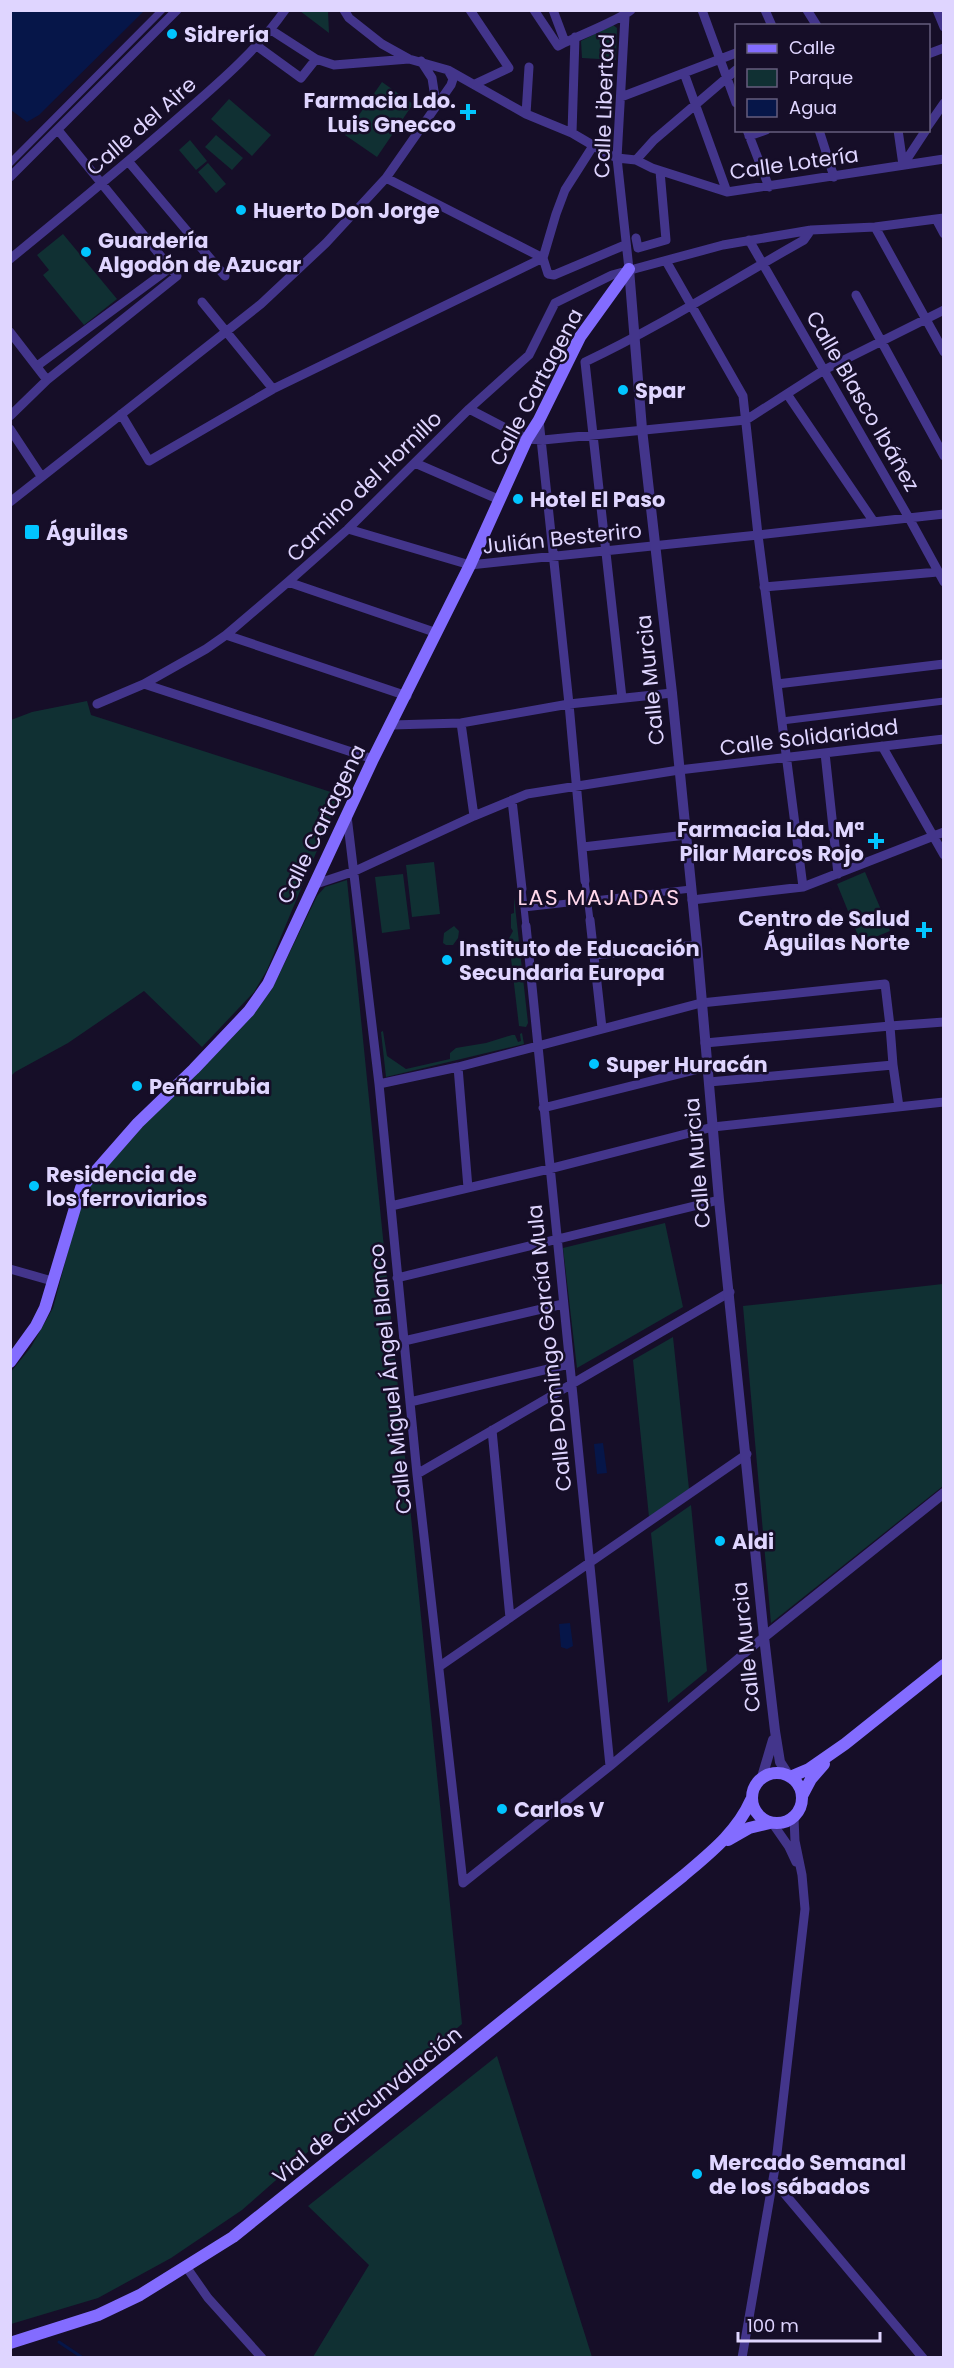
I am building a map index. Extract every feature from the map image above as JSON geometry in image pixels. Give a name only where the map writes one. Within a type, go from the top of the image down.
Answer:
[{"type":"main road","name":"Calle Cartagena","points":[[10,1362],[36,1326],[45,1308],[81,1188],[138,1123],[249,1011],[268,984],[313,885],[470,565],[527,439],[539,420],[580,337],[629,269]]},
{"type":"main road","points":[[844,1744],[816,1773],[802,1796],[799,1812],[794,1818],[784,1823],[772,1824],[758,1815],[751,1800],[754,1788],[762,1777],[775,1773],[789,1776],[809,1769],[944,1665]]},
{"type":"main road","points":[[789,1776],[799,1786],[802,1796]]},
{"type":"main road","name":"Vial de Circunvalación","points":[[717,1847],[743,1817],[751,1800]]},
{"type":"main road","name":"Vial de Circunvalación","points":[[10,2343],[98,2315],[140,2295],[187,2268],[233,2237],[717,1847],[749,1828],[772,1824]]},
{"type":"street","points":[[10,164],[162,10]]},
{"type":"street","points":[[10,177],[177,10]]},
{"type":"street","name":"Calle del Aire","points":[[10,259],[104,183],[230,73],[272,30],[285,10]]},
{"type":"street","points":[[344,10],[349,18],[382,44],[409,59]]},
{"type":"street","points":[[421,61],[439,89],[472,83],[509,68],[470,10]]},
{"type":"street","points":[[534,10],[562,44]]},
{"type":"street","points":[[552,10],[562,44]]},
{"type":"street","points":[[702,10],[735,100]]},
{"type":"street","points":[[765,10],[771,24]]},
{"type":"street","points":[[807,10],[815,24]]},
{"type":"street","points":[[937,10],[944,27]]},
{"type":"street","points":[[562,44],[611,15],[628,13]]},
{"type":"street","name":"Calle Libertad","points":[[628,13],[617,158],[629,269]]},
{"type":"street","points":[[272,30],[316,59],[333,65],[409,59],[445,69],[526,114],[572,133],[617,158],[636,160],[654,140],[735,71]]},
{"type":"street","points":[[572,133],[575,37]]},
{"type":"street","points":[[257,46],[301,78],[316,59]]},
{"type":"street","points":[[621,98],[735,53]]},
{"type":"street","points":[[526,114],[529,67]]},
{"type":"street","points":[[436,104],[433,81],[436,71],[445,69]]},
{"type":"street","points":[[10,502],[261,304],[293,275],[386,178],[450,86],[453,79],[445,69]]},
{"type":"street","points":[[684,73],[727,192]]},
{"type":"street","points":[[930,123],[944,103]]},
{"type":"street","points":[[10,416],[47,380],[177,276],[104,183],[58,130]]},
{"type":"street","points":[[820,132],[834,177]]},
{"type":"street","points":[[898,132],[903,165]]},
{"type":"street","points":[[903,165],[925,132]]},
{"type":"street","points":[[748,133],[769,187]]},
{"type":"street","points":[[593,146],[565,190],[543,258],[548,274],[554,275],[626,245]]},
{"type":"street","name":"Calle Lotería","points":[[636,160],[656,170],[727,192],[944,159]]},
{"type":"street","points":[[128,161],[225,276]]},
{"type":"street","points":[[636,238],[638,248],[666,240],[656,170]]},
{"type":"street","points":[[386,178],[543,258]]},
{"type":"street","points":[[940,219],[944,234]]},
{"type":"street","name":"Camino del Hornillo","points":[[97,704],[144,684],[189,659],[226,635],[288,582],[348,529],[470,409],[529,355],[555,303],[629,269],[749,240],[811,230],[875,227],[940,219]]},
{"type":"street","points":[[875,227],[944,352]]},
{"type":"street","points":[[585,362],[635,338],[692,306],[804,240],[811,230]]},
{"type":"street","name":"Calle Blasco Ibáñez","points":[[749,240],[944,582]]},
{"type":"street","points":[[121,414],[149,461],[273,389],[543,258]]},
{"type":"street","points":[[666,261],[743,396],[764,587],[803,887]]},
{"type":"street","points":[[37,366],[170,268]]},
{"type":"street","name":"Calle Murcia","points":[[629,269],[642,429],[672,693],[719,1200],[747,1454],[764,1637],[780,1762],[789,1776]]},
{"type":"street","points":[[856,295],[944,456]]},
{"type":"street","points":[[202,302],[273,389]]},
{"type":"street","points":[[470,409],[527,439],[543,440],[746,420],[824,370],[944,310]]},
{"type":"street","points":[[10,332],[47,380]]},
{"type":"street","points":[[575,350],[585,362],[621,698]]},
{"type":"street","points":[[787,394],[874,522]]},
{"type":"street","points":[[539,420],[543,440],[587,901],[602,1028]]},
{"type":"street","points":[[10,429],[41,476]]},
{"type":"street","points":[[415,463],[500,500]]},
{"type":"street","name":"Julián Besteriro","points":[[470,565],[657,547],[944,514]]},
{"type":"street","points":[[348,529],[470,565]]},
{"type":"street","points":[[764,587],[938,572]]},
{"type":"street","points":[[288,582],[437,633]]},
{"type":"street","points":[[226,635],[407,696]]},
{"type":"street","points":[[777,684],[944,664]]},
{"type":"street","points":[[144,684],[374,759]]},
{"type":"street","points":[[392,725],[461,723],[569,704],[672,693]]},
{"type":"street","points":[[782,721],[944,701]]},
{"type":"street","points":[[461,723],[474,816]]},
{"type":"street","name":"Calle Solidaridad","points":[[313,885],[355,871],[527,794],[679,770],[944,739]]},
{"type":"street","points":[[882,746],[944,855]]},
{"type":"street","points":[[825,753],[838,874]]},
{"type":"street","points":[[512,800],[525,926]]},
{"type":"street","name":"Calle Miguel Ángel Blanco","points":[[347,816],[379,1084],[417,1474],[463,1882],[610,1766]]},
{"type":"street","points":[[524,908],[587,901],[803,887],[944,832]]},
{"type":"street","points":[[583,847],[686,835]]},
{"type":"street","name":"Calle Domingo García Mula","points":[[525,926],[610,1766]]},
{"type":"street","points":[[594,955],[697,945]]},
{"type":"street","points":[[379,1084],[458,1067],[701,1003],[885,984],[898,1107]]},
{"type":"street","points":[[705,1043],[944,1022]]},
{"type":"street","points":[[709,1082],[893,1065]]},
{"type":"street","points":[[458,1067],[468,1188]]},
{"type":"street","points":[[543,1108],[707,1067]]},
{"type":"street","points":[[391,1206],[549,1169],[712,1127],[944,1102]]},
{"type":"street","points":[[397,1278],[719,1200]]},
{"type":"street","points":[[10,1269],[52,1281]]},
{"type":"street","points":[[417,1474],[730,1292]]},
{"type":"street","points":[[404,1341],[563,1304]]},
{"type":"street","points":[[410,1402],[569,1364]]},
{"type":"street","points":[[492,1430],[510,1618]]},
{"type":"street","points":[[440,1666],[747,1454]]},
{"type":"street","points":[[610,1766],[764,1637],[944,1493]]},
{"type":"street","name":"Calle Murcia","points":[[762,1777],[772,1750],[775,1731]]},
{"type":"street","points":[[742,2358],[773,2180],[805,1909],[794,1818]]},
{"type":"street","points":[[772,1824],[789,1846],[802,1875]]},
{"type":"street","points":[[773,2180],[923,2358]]},
{"type":"street","points":[[187,2268],[208,2298],[262,2358]]},
{"type":"green space","points":[[300,11],[328,11],[329,33]]},
{"type":"green space","points":[[613,25],[617,28],[616,60],[582,58],[581,41]]},
{"type":"green space","points":[[382,82],[413,104],[377,157],[345,135]]},
{"type":"green space","points":[[229,99],[271,135],[252,156],[211,119]]},
{"type":"green space","points":[[216,135],[243,158],[232,170],[205,147]]},
{"type":"green space","points":[[190,140],[207,161],[196,170],[179,150]]},
{"type":"green space","points":[[208,163],[226,184],[216,193],[198,172]]},
{"type":"green space","points":[[63,234],[117,299],[84,325],[43,275],[49,270],[37,255]]},
{"type":"green space","points":[[87,701],[91,715],[337,794],[331,817],[267,970],[254,992],[202,1047],[144,991],[68,1043],[11,1076],[11,720],[32,712]]},
{"type":"green space","points":[[434,862],[440,914],[412,917],[406,865]]},
{"type":"green space","points":[[865,872],[890,931],[861,943],[837,884]]},
{"type":"green space","points":[[403,874],[410,929],[382,933],[375,877]]},
{"type":"green space","points":[[347,880],[462,2024],[327,2135],[242,2210],[171,2258],[98,2298],[11,2324],[10,1373],[31,1347],[53,1308],[79,1210],[91,1184],[147,1122],[252,1016],[272,989],[317,896],[325,887]]},
{"type":"green space","points":[[514,897],[528,1023],[526,1027],[519,1026],[510,950],[506,944],[513,931],[511,914],[514,913]]},
{"type":"green space","points":[[454,926],[459,931],[458,938],[453,945],[446,945],[443,943],[444,933]]},
{"type":"green space","points":[[383,1031],[387,1056],[406,1069],[450,1059],[450,1053],[456,1048],[486,1043],[512,1035],[515,1035],[518,1042],[521,1041],[520,1034],[522,1033],[524,1044],[386,1077],[381,1032]]},
{"type":"green space","points":[[665,1223],[683,1307],[577,1368],[563,1248]]},
{"type":"green space","points":[[943,1284],[943,1486],[771,1623],[743,1306]]},
{"type":"green space","points":[[673,1337],[689,1489],[649,1517],[633,1360]]},
{"type":"green space","points":[[691,1505],[707,1671],[668,1703],[651,1533]]},
{"type":"green space","points":[[497,2056],[592,2357],[313,2357],[369,2265],[308,2206]]},
{"type":"water","points":[[10,11],[144,11],[39,115],[27,122],[11,110]]},
{"type":"water","points":[[603,1443],[607,1473],[597,1474],[594,1444]]},
{"type":"water","points":[[570,1623],[573,1646],[567,1649],[561,1647],[559,1624]]},
{"type":"waterway","points":[[59,2342],[83,2358]]},
{"type":"place","name":"Sidrería","points":[[172,34]]},
{"type":"place","name":"Farmacia Ldo. Luis Gnecco","points":[[468,112]]},
{"type":"place","name":"Huerto Don Jorge","points":[[241,210]]},
{"type":"place","name":"Guardería Algodón de Azucar","points":[[86,252]]},
{"type":"place","name":"Spar","points":[[623,390]]},
{"type":"place","name":"Hotel El Paso","points":[[518,499]]},
{"type":"place","name":"Águilas","points":[[32,532]]},
{"type":"place","name":"Farmacia Lda. Mª Pilar Marcos Rojo","points":[[876,841]]},
{"type":"place","name":"Centro de Salud Águilas Norte","points":[[924,930]]},
{"type":"place","name":"Instituto de Educación Secundaria Europa","points":[[447,960]]},
{"type":"place","name":"Super Huracán","points":[[594,1064]]},
{"type":"place","name":"Peñarrubia","points":[[137,1086]]},
{"type":"place","name":"Residencia de los ferroviarios","points":[[34,1186]]},
{"type":"place","name":"Aldi","points":[[720,1541]]},
{"type":"place","name":"Carlos V","points":[[502,1809]]},
{"type":"place","name":"Mercado Semanal de los sábados","points":[[697,2174]]},
{"type":"district","name":"LAS MAJADAS","points":[[599,897]]}]
